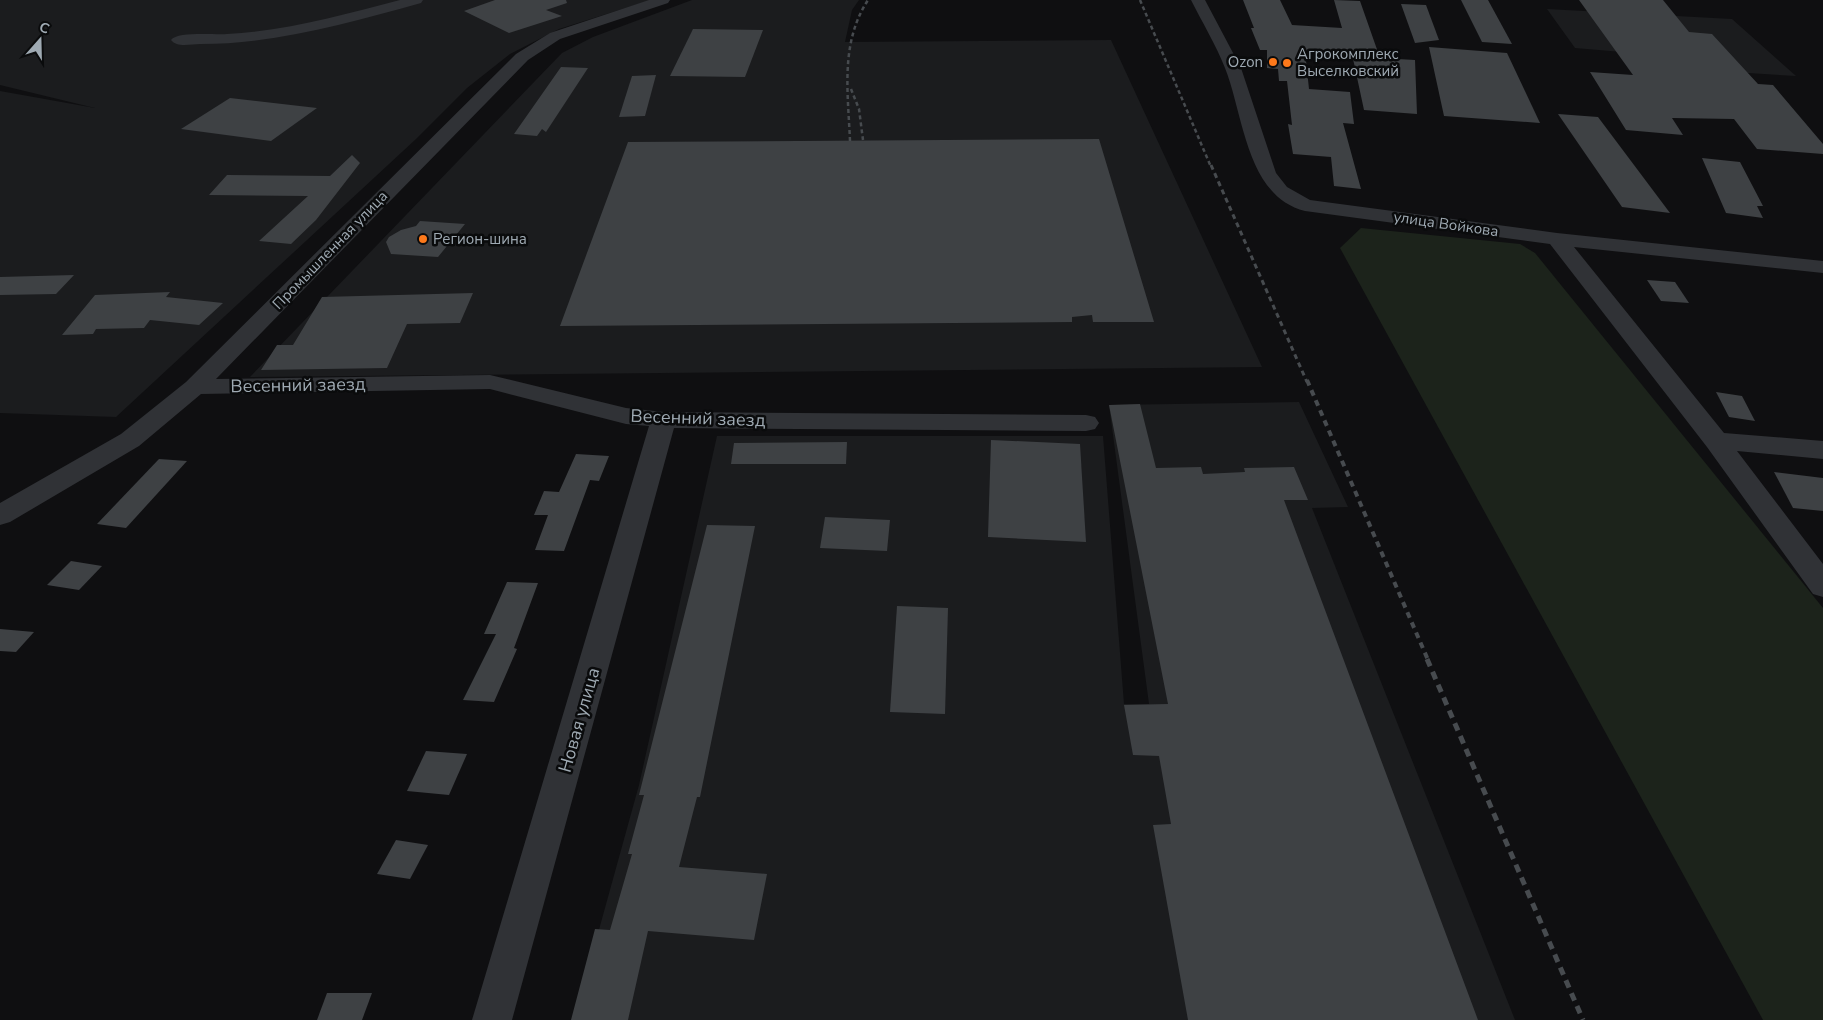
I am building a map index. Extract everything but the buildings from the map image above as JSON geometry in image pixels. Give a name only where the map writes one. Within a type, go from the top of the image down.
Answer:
[{"type":"street","points":[[179,40],[230,39],[279,31],[357,16],[416,0]]},
{"type":"street","name":"Промышленная улица","points":[[0,515],[130,440],[195,387],[522,57],[555,36],[663,0]]},
{"type":"street","name":"улица Войкова","points":[[1198,0],[1234,68],[1267,173],[1280,191],[1305,204],[1557,239],[1823,267]]},
{"type":"street","points":[[1557,239],[1716,441],[1823,586]]},
{"type":"street","name":"Весенний заезд","points":[[195,387],[490,382],[626,416],[664,420],[1086,423]]},
{"type":"street","name":"Новая улица","points":[[492,1020],[518,937],[664,420]]},
{"type":"street","points":[[1716,441],[1823,450]]},
{"type":"street","points":[[0,536],[35,496]]},
{"type":"shaded area","points":[[0,0],[651,0],[559,29],[510,54],[467,88],[416,139],[116,417],[0,413],[0,91],[95,108],[0,85]]},
{"type":"shaded area","points":[[692,0],[859,0],[852,10],[845,42],[1111,40],[1262,367],[250,377],[562,53],[593,37]]},
{"type":"shaded area","points":[[1547,9],[1732,19],[1796,76],[1636,66],[1622,52],[1575,48]]},
{"type":"shaded area","points":[[1361,228],[1520,244],[1535,253],[1823,608],[1823,1020],[1763,1020],[1340,248]]},
{"type":"shaded area","points":[[1299,402],[1348,507],[1312,508],[1515,1020],[574,1020],[639,785],[717,436],[1103,436],[1124,704],[1149,704],[1109,405]]},
{"type":"railway","points":[[850,141],[847,86],[849,51],[859,16],[868,0]]},
{"type":"railway","points":[[1140,0],[1211,167]]},
{"type":"railway","points":[[851,89],[859,109],[863,140]]},
{"type":"railway","points":[[1211,165],[1307,382]]},
{"type":"railway","points":[[1307,380],[1428,660]]},
{"type":"railway","points":[[1427,659],[1583,1020]]},
{"type":"place","name":"Ozon","points":[[1273,62]]},
{"type":"place","name":"Агрокомплекс Выселковский","points":[[1287,63]]},
{"type":"place","name":"Регион-шина","points":[[423,239]]}]
